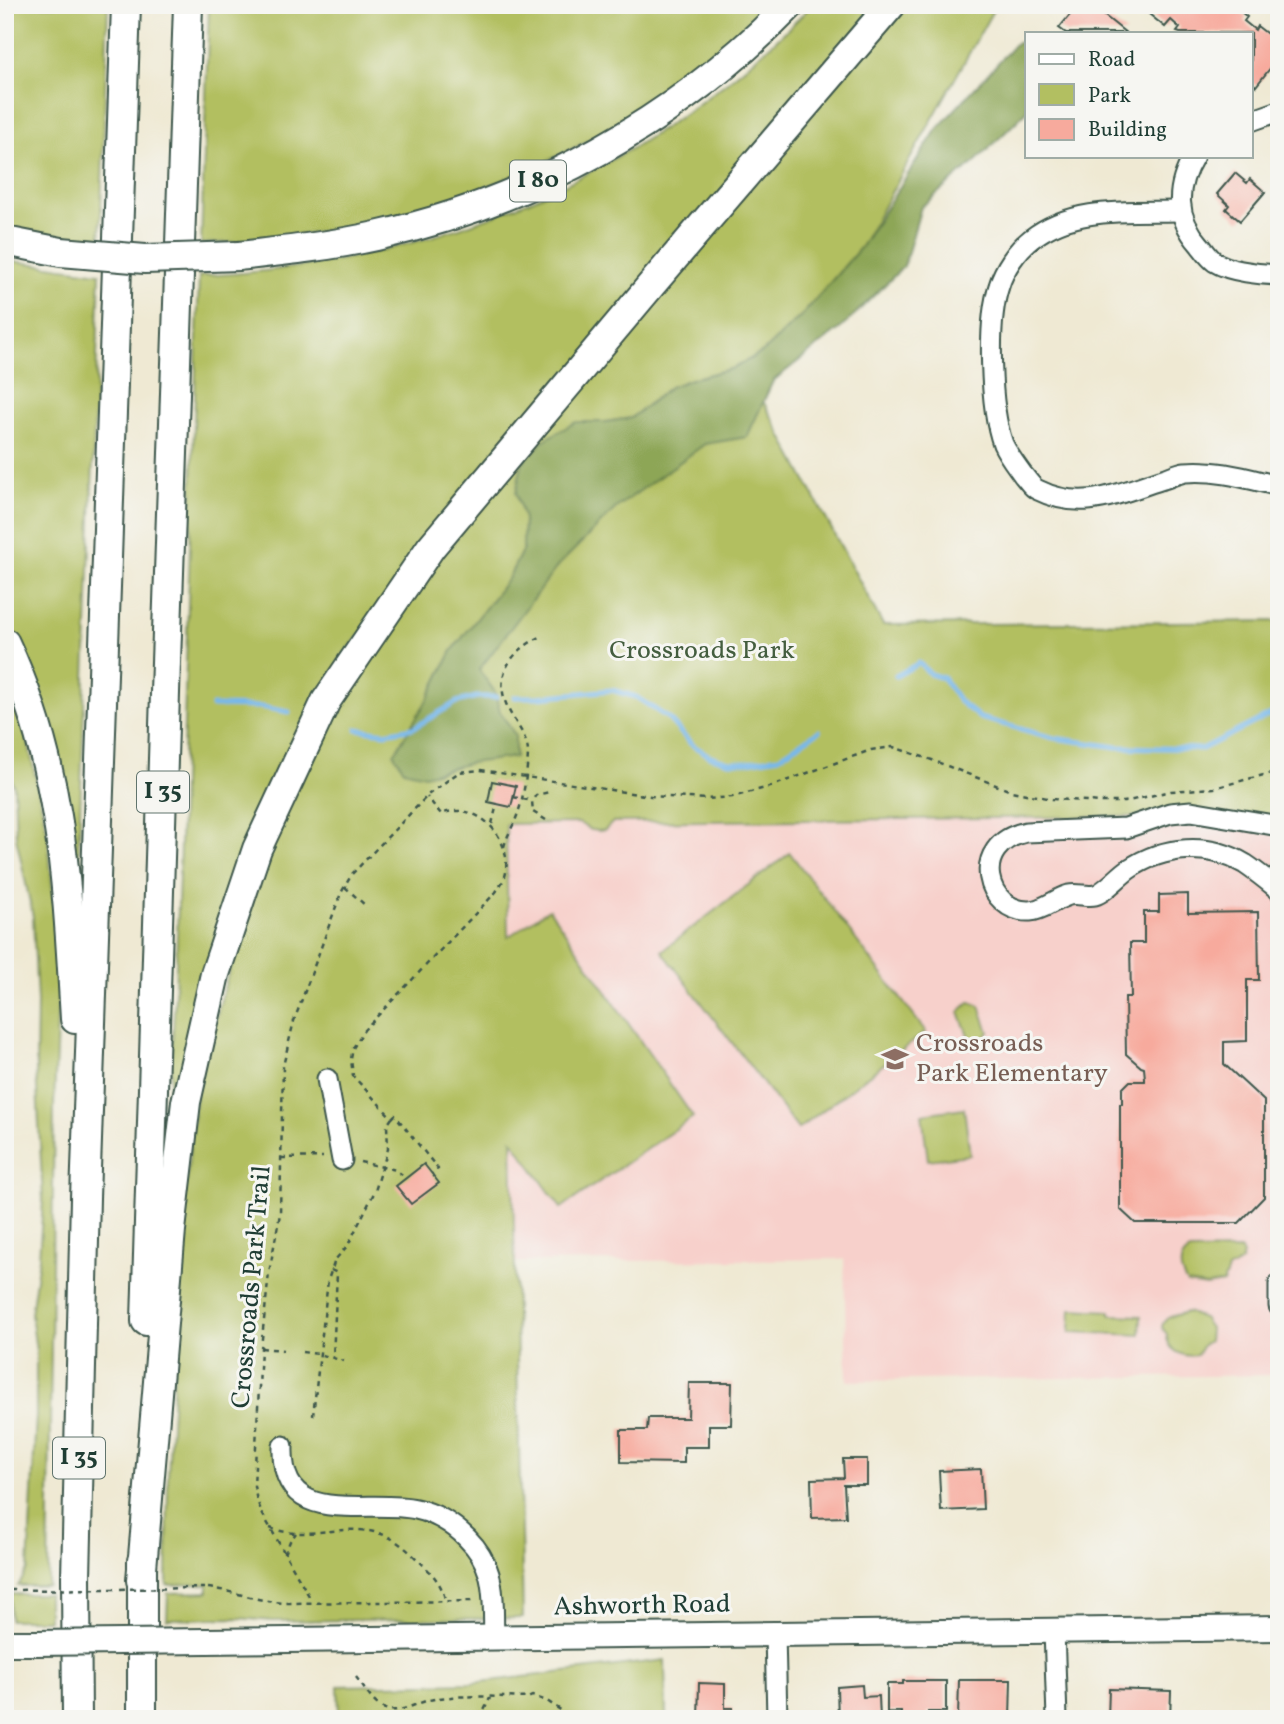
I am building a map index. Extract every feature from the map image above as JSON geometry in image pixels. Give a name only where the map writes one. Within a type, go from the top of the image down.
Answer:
[{"type":"highway","name":"I 35","points":[[77,1719],[77,1564],[85,1198],[126,5]]},
{"type":"highway","name":"I 35","points":[[142,1719],[144,1368],[159,956],[174,336],[188,5]]},
{"type":"highway","name":"I 80","points":[[5,241],[61,252],[145,259],[239,256],[290,251],[377,236],[462,212],[544,179],[623,138],[696,88],[764,32],[790,5]]},
{"type":"highway","points":[[141,1580],[171,1230],[186,1102],[215,974],[257,849],[326,701],[431,547],[891,5]]},
{"type":"highway","points":[[5,643],[16,665],[40,737],[58,811],[67,886],[85,1198]]},
{"type":"main road","name":"Ashworth Road","points":[[5,1643],[1279,1628]]},
{"type":"street","points":[[1252,121],[1279,111]]},
{"type":"street","points":[[1193,158],[1185,171],[1179,211],[1188,232],[1215,262],[1249,273],[1279,275]]},
{"type":"street","points":[[1179,211],[1101,213],[1067,220],[1030,240],[1010,262],[999,286],[993,318],[993,390],[1003,443],[1010,457],[1034,488],[1073,501],[1096,500],[1184,472],[1226,474],[1279,486]]},
{"type":"street","points":[[1279,826],[1191,811],[1170,813],[1126,828],[1016,834],[998,846],[989,861],[990,878],[998,895],[1010,907],[1020,910],[1038,909],[1066,895],[1096,895],[1147,859],[1170,851],[1191,849],[1229,856],[1245,864],[1279,890]]},
{"type":"street","points":[[327,1080],[342,1158]]},
{"type":"street","points":[[1279,1284],[1279,1306]]},
{"type":"street","points":[[283,1446],[282,1463],[285,1476],[294,1490],[306,1500],[328,1506],[413,1508],[432,1513],[458,1529],[477,1549],[489,1575],[494,1639]]},
{"type":"street","points":[[1054,1630],[1057,1719]]},
{"type":"street","points":[[775,1633],[777,1719]]},
{"type":"path","points":[[391,1118],[353,1076],[351,1059],[356,1039],[496,892],[506,871],[504,847],[519,812],[528,757],[526,737],[507,707],[503,678],[517,650],[540,637]]},
{"type":"path","name":"Crossroads Park Trail","points":[[309,1596],[270,1528],[257,1501],[254,1486],[261,1348],[269,1273],[279,1229],[281,1096],[286,1047],[352,874],[427,797],[447,780],[469,770],[651,796],[706,800],[732,797],[769,787],[871,750],[893,747],[1011,791],[1052,799],[1124,802],[1171,791],[1214,788],[1279,771]]},
{"type":"path","points":[[546,820],[533,812],[531,802],[536,795],[550,792]]},
{"type":"path","points":[[427,797],[441,814],[452,810],[466,810],[492,826],[504,847]]},
{"type":"path","points":[[513,797],[531,802]]},
{"type":"path","points":[[492,826],[497,804]]},
{"type":"path","points":[[345,887],[366,906]]},
{"type":"path","points":[[313,1416],[326,1286],[331,1270],[370,1205],[388,1149],[387,1125],[395,1115],[438,1169],[432,1174]]},
{"type":"path","points":[[281,1158],[342,1158],[396,1170],[406,1178]]},
{"type":"path","points":[[331,1270],[337,1273],[333,1358]]},
{"type":"path","points":[[261,1348],[284,1350]]},
{"type":"path","points":[[302,1352],[344,1361]]},
{"type":"path","points":[[8,1590],[208,1588],[275,1603],[446,1601],[443,1588],[430,1571],[413,1555],[380,1533],[356,1531],[296,1534],[270,1528]]},
{"type":"path","points":[[285,1554],[296,1534]]},
{"type":"path","points":[[356,1677],[382,1708],[408,1707],[440,1698],[532,1696],[541,1698],[574,1719]]},
{"type":"path","points":[[480,1719],[490,1698]]},
{"type":"shaded area","name":"Crossroads Park Elementary","points":[[1279,815],[1279,1375],[847,1381],[844,1259],[515,1262],[506,824]]},
{"type":"green space","points":[[108,5],[100,241],[5,228],[5,6]]},
{"type":"green space","points":[[209,5],[769,5],[714,53],[644,105],[595,137],[537,166],[444,202],[348,227],[250,241],[201,244]]},
{"type":"green space","points":[[812,5],[878,5],[340,659],[178,1088],[170,1088],[199,276],[286,268],[371,253],[453,230],[532,200],[608,162],[680,117],[748,64]]},
{"type":"green space","name":"Crossroads Park","points":[[903,5],[996,5],[861,247],[804,313],[763,352],[734,368],[670,387],[631,418],[605,422],[576,422],[517,493],[524,519],[523,549],[508,579],[452,651],[429,697],[475,651],[639,470],[754,384],[883,625],[1279,621],[1279,815],[613,822],[605,830],[599,831],[579,823],[506,824],[508,937],[549,909],[693,1117],[561,1208],[512,1140],[523,1618],[273,1621],[238,1618],[167,1619],[168,1593],[208,1592],[208,1584],[167,1585],[168,1476],[176,1339],[170,1338],[196,1091],[248,901],[323,728],[403,601]]},
{"type":"green space","points":[[1017,42],[1025,44],[1025,113],[975,162],[921,207],[904,266],[842,327],[773,381],[747,437],[705,444],[616,508],[557,567],[479,670],[495,692],[500,712],[515,735],[515,757],[470,763],[425,775],[404,770],[394,754],[429,697],[452,651],[508,579],[523,549],[524,519],[516,493],[522,463],[544,440],[576,422],[605,422],[631,418],[670,387],[734,368],[763,352],[804,313],[861,247],[937,129]]},
{"type":"green space","points":[[5,260],[100,273],[77,895],[20,655],[5,620]]},
{"type":"green space","points":[[5,669],[23,718],[48,836],[59,967],[54,1107],[48,1586],[18,1586],[28,1569],[36,1416],[36,1351],[31,1314],[43,1200],[36,1068],[37,1002],[33,917],[16,837],[14,786],[5,764]]},
{"type":"green space","points":[[790,853],[926,1032],[798,1129],[662,951]]},
{"type":"green space","points":[[970,1002],[980,1006],[989,1032],[981,1042],[970,1040],[959,1012]]},
{"type":"green space","points":[[964,1108],[970,1155],[928,1160],[922,1114]]},
{"type":"green space","points":[[1241,1250],[1241,1262],[1228,1270],[1223,1283],[1206,1286],[1187,1283],[1182,1274],[1181,1261],[1190,1251]]},
{"type":"green space","points":[[1071,1309],[1141,1316],[1140,1335],[1070,1332]]},
{"type":"green space","points":[[1187,1312],[1203,1318],[1210,1328],[1209,1341],[1197,1355],[1176,1352],[1162,1328],[1168,1318]]},
{"type":"green space","points":[[10,1594],[48,1594],[48,1620],[10,1620]]},
{"type":"green space","points":[[665,1660],[666,1719],[339,1716],[338,1686],[473,1683]]},
{"type":"building","points":[[1078,5],[1091,5],[1125,32],[1065,32],[1059,28]]},
{"type":"building","points":[[1138,5],[1233,5],[1247,17],[1244,21],[1255,30],[1257,26],[1279,43],[1279,57],[1256,86],[1252,83],[1252,32],[1177,32],[1180,28],[1171,20],[1165,27]]},
{"type":"building","points":[[1235,173],[1247,183],[1250,179],[1265,192],[1240,221],[1226,209],[1229,205],[1217,194]]},
{"type":"building","points":[[492,781],[516,786],[511,807],[488,802]]},
{"type":"building","points":[[1188,894],[1188,913],[1258,912],[1259,980],[1247,980],[1247,1041],[1224,1042],[1224,1064],[1264,1101],[1264,1197],[1239,1223],[1135,1223],[1120,1209],[1122,1089],[1130,1081],[1145,1081],[1144,1068],[1126,1054],[1125,997],[1131,997],[1130,943],[1144,943],[1144,912],[1159,912],[1159,895]]},
{"type":"building","points":[[424,1164],[439,1183],[411,1204],[396,1186]]},
{"type":"building","points":[[689,1383],[732,1383],[731,1425],[709,1425],[709,1447],[684,1447],[684,1463],[621,1462],[621,1430],[647,1430],[648,1418],[688,1418]]},
{"type":"building","points":[[843,1459],[867,1459],[867,1485],[844,1485],[846,1517],[812,1518],[811,1479],[844,1478]]},
{"type":"building","points":[[981,1469],[983,1509],[941,1511],[939,1471]]},
{"type":"building","points":[[959,1680],[1011,1680],[1010,1719],[958,1719]]},
{"type":"building","points":[[903,1681],[946,1681],[946,1712],[928,1712],[928,1719],[901,1719],[901,1712],[887,1712],[887,1684],[903,1684]]},
{"type":"building","points":[[699,1683],[725,1684],[725,1708],[733,1708],[733,1719],[698,1719]]},
{"type":"building","points":[[862,1685],[863,1697],[879,1696],[880,1719],[838,1719],[837,1687]]},
{"type":"building","points":[[1109,1689],[1171,1691],[1170,1719],[1108,1719]]},
{"type":"waterway","points":[[896,676],[919,663],[930,674],[943,678],[959,701],[980,718],[1054,738],[1117,747],[1202,749],[1279,710]]},
{"type":"waterway","points":[[515,697],[612,690],[636,697],[668,718],[691,744],[710,756],[729,762],[779,757],[819,731]]},
{"type":"waterway","points":[[357,729],[385,733],[413,728],[457,702],[477,697],[496,697]]},
{"type":"waterway","points":[[212,706],[261,707],[289,712]]},
{"type":"place","name":"Crossroads Park Elementary","points":[[895,1059]]}]
